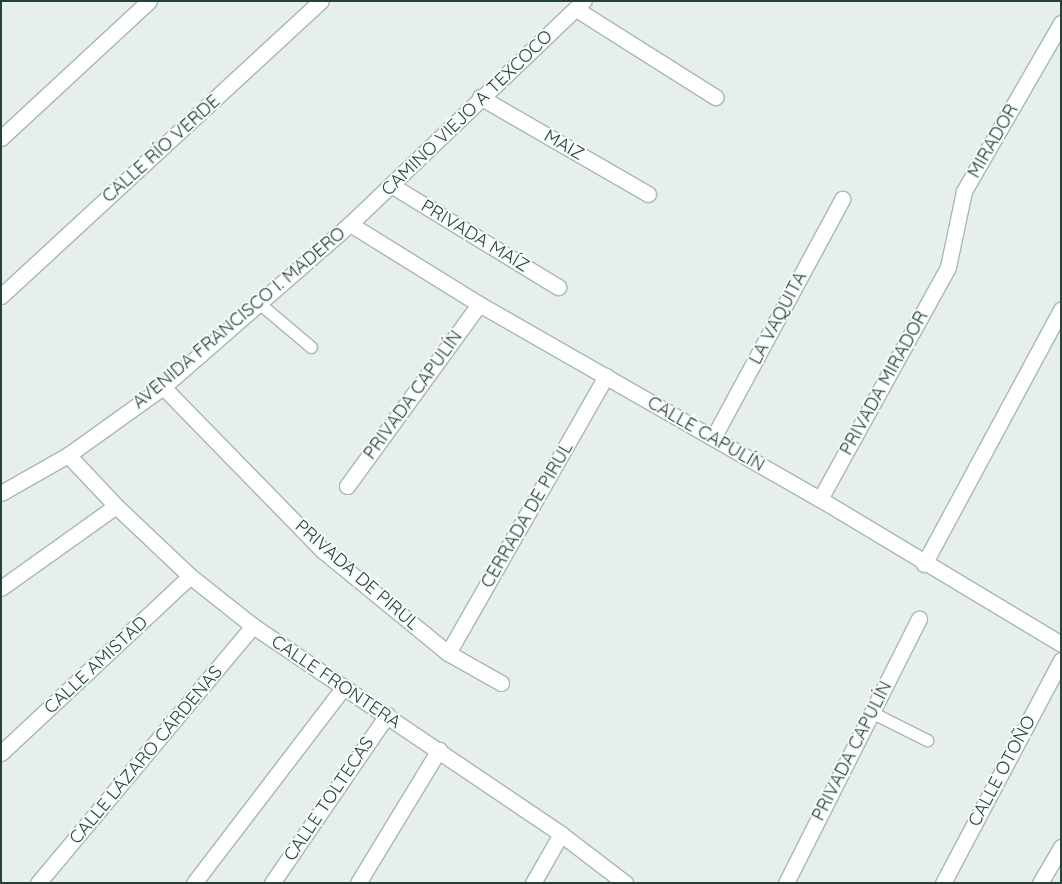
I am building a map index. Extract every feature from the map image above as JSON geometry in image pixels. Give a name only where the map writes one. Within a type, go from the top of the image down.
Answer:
[{"type":"street","points":[[1,138],[149,1]]},
{"type":"street","name":"CALLE RÍO VERDE","points":[[1,296],[321,1]]},
{"type":"street","points":[[579,5],[715,97]]},
{"type":"street","name":"CAMINO VIEJO A TEXCOCO","points":[[350,224],[480,97],[579,5]]},
{"type":"street","name":"MIRADOR","points":[[948,267],[964,192],[1061,23]]},
{"type":"street","name":"MAIZ","points":[[480,97],[648,194]]},
{"type":"street","name":"PRIVADA MAÍZ","points":[[391,184],[558,287]]},
{"type":"street","name":"LA VAQUITA","points":[[714,438],[842,199]]},
{"type":"street","name":"AVENIDA FRANCISCO I. MADERO","points":[[1,493],[68,455],[163,387],[350,224]]},
{"type":"street","name":"CALLE CAPULÍN","points":[[350,224],[479,304],[820,499],[924,564],[1061,644]]},
{"type":"street","name":"PRIVADA MIRADOR","points":[[820,499],[948,267]]},
{"type":"street","name":"PRIVADA CAPULÍN","points":[[347,486],[479,304]]},
{"type":"street","points":[[924,564],[1061,310]]},
{"type":"street","name":"CERRADA DE PIRUL","points":[[448,653],[606,376]]},
{"type":"street","name":"PRIVADA DE PIRUL","points":[[163,387],[322,550],[448,653],[500,683]]},
{"type":"street","name":"CALLE FRONTERA","points":[[68,455],[116,506],[190,576],[253,626],[562,834],[625,883]]},
{"type":"street","points":[[1,588],[116,506]]},
{"type":"street","name":"CALLE AMISTAD","points":[[1,753],[190,576]]},
{"type":"street","name":"PRIVADA CAPULÍN","points":[[786,883],[919,619]]},
{"type":"street","name":"CALLE LÁZARO CÁRDENAS","points":[[38,883],[253,626]]},
{"type":"street","name":"CALLE OTOÑO","points":[[943,883],[1061,660]]},
{"type":"street","points":[[194,883],[344,688]]},
{"type":"street","name":"CALLE TOLTECAS","points":[[272,883],[387,715]]},
{"type":"street","points":[[358,883],[439,750]]},
{"type":"street","points":[[533,883],[562,834]]},
{"type":"street","points":[[1040,883],[1061,847]]},
{"type":"lane","points":[[259,303],[311,347]]},
{"type":"lane","points":[[871,712],[927,740]]}]
